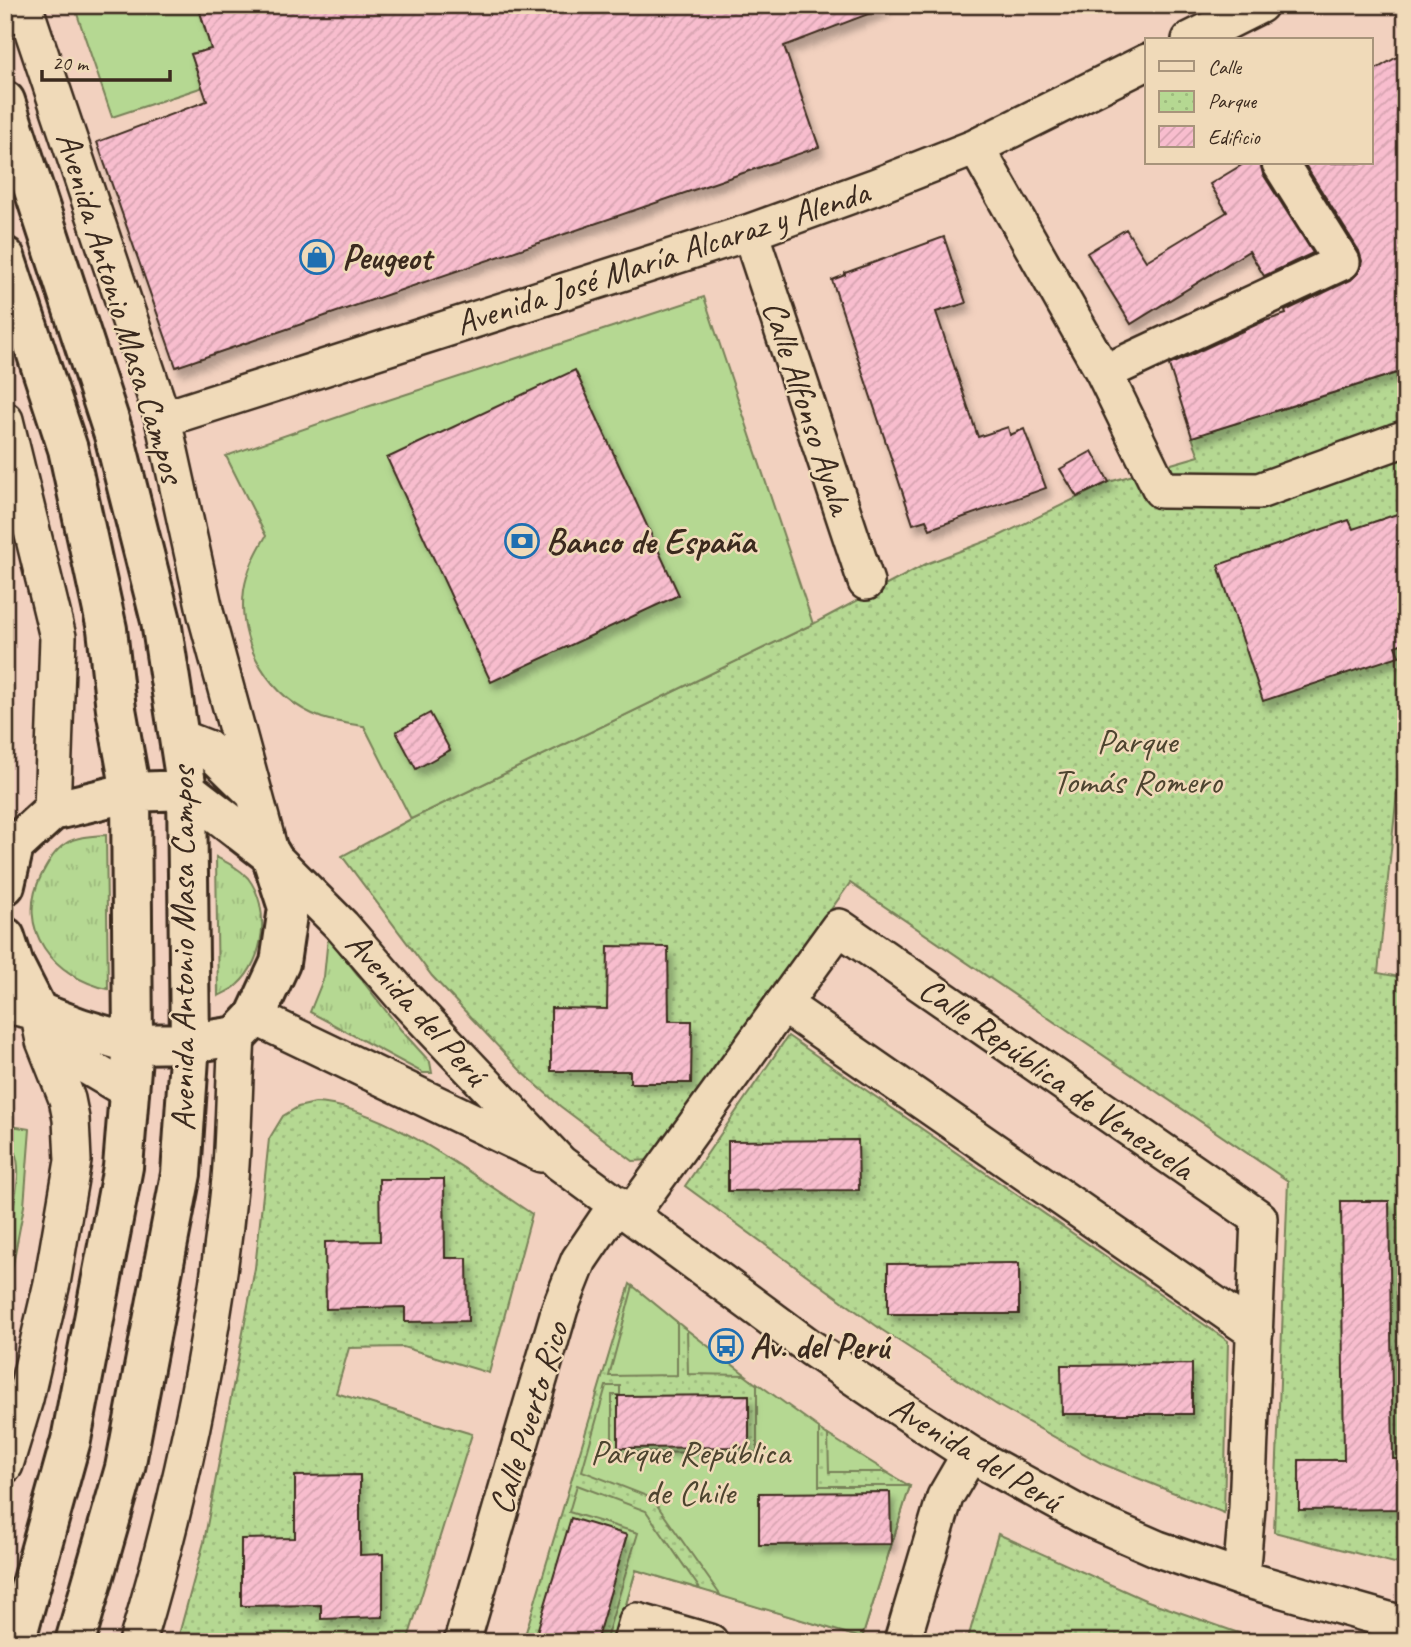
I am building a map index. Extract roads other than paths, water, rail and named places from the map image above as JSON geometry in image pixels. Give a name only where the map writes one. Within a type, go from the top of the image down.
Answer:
[{"type":"highway","name":"Avenida Antonio Masa Campos","points":[[5,102],[114,435],[161,621],[187,790],[190,1043],[181,1174],[125,1468],[75,1642]]},
{"type":"highway","name":"Avenida Antonio Masa Campos","points":[[5,257],[68,449],[107,629],[116,709],[131,792],[133,1044],[123,1167],[69,1448],[15,1642]]},
{"type":"highway","points":[[5,885],[10,849],[52,811],[131,792],[187,790],[271,855],[288,908],[280,963],[246,1027],[190,1043],[133,1044],[80,1028],[29,1019],[5,937]]},
{"type":"street","name":"Avenida Antonio Masa Campos","points":[[24,5],[163,419],[206,615],[271,855]]},
{"type":"street","points":[[1200,38],[1260,5]]},
{"type":"street","name":"Avenida José María Alcaraz y Alenda","points":[[163,419],[750,232],[976,147],[1145,63]]},
{"type":"street","points":[[976,147],[1104,373],[1161,490],[1259,491],[1406,438]]},
{"type":"street","points":[[1104,373],[1342,262],[1281,164]]},
{"type":"street","name":"Calle Alfonso Ayala","points":[[750,232],[866,582]]},
{"type":"street","points":[[5,421],[58,637],[52,811]]},
{"type":"street","points":[[179,737],[207,748],[252,792]]},
{"type":"street","name":"Avenida del Perú","points":[[271,855],[342,926],[405,999],[560,1163],[811,1348],[970,1454],[1087,1518],[1158,1549],[1241,1578],[1406,1625]]},
{"type":"street","name":"Calle República de Venezuela","points":[[624,1209],[784,1005],[839,927],[1259,1217],[1241,1578]]},
{"type":"street","points":[[784,1005],[1255,1332]]},
{"type":"street","points":[[29,1019],[130,1092]]},
{"type":"street","points":[[5,1465],[25,1399],[52,1283],[73,1161],[67,1099],[29,1019]]},
{"type":"street","name":"Avenida Antonio Masa Campos","points":[[137,1642],[188,1451],[214,1307],[246,1027]]},
{"type":"street","name":"Avenida del Perú","points":[[246,1027],[560,1163]]},
{"type":"street","name":"Calle Puerto Rico","points":[[462,1642],[560,1308],[579,1260],[624,1209]]},
{"type":"street","points":[[902,1642],[945,1497],[970,1454]]},
{"type":"street","points":[[631,1642],[637,1621],[710,1642]]},
{"type":"place","name":"Peugeot","points":[[317,257]]},
{"type":"place","name":"Banco de España","points":[[522,541]]},
{"type":"place","name":"Av. del Perú","points":[[726,1346]]},
{"type":"park label","name":"Parque Tomás Romero","points":[[1137,761]]},
{"type":"park label","name":"Parque República de Chile","points":[[690,1472]]}]
